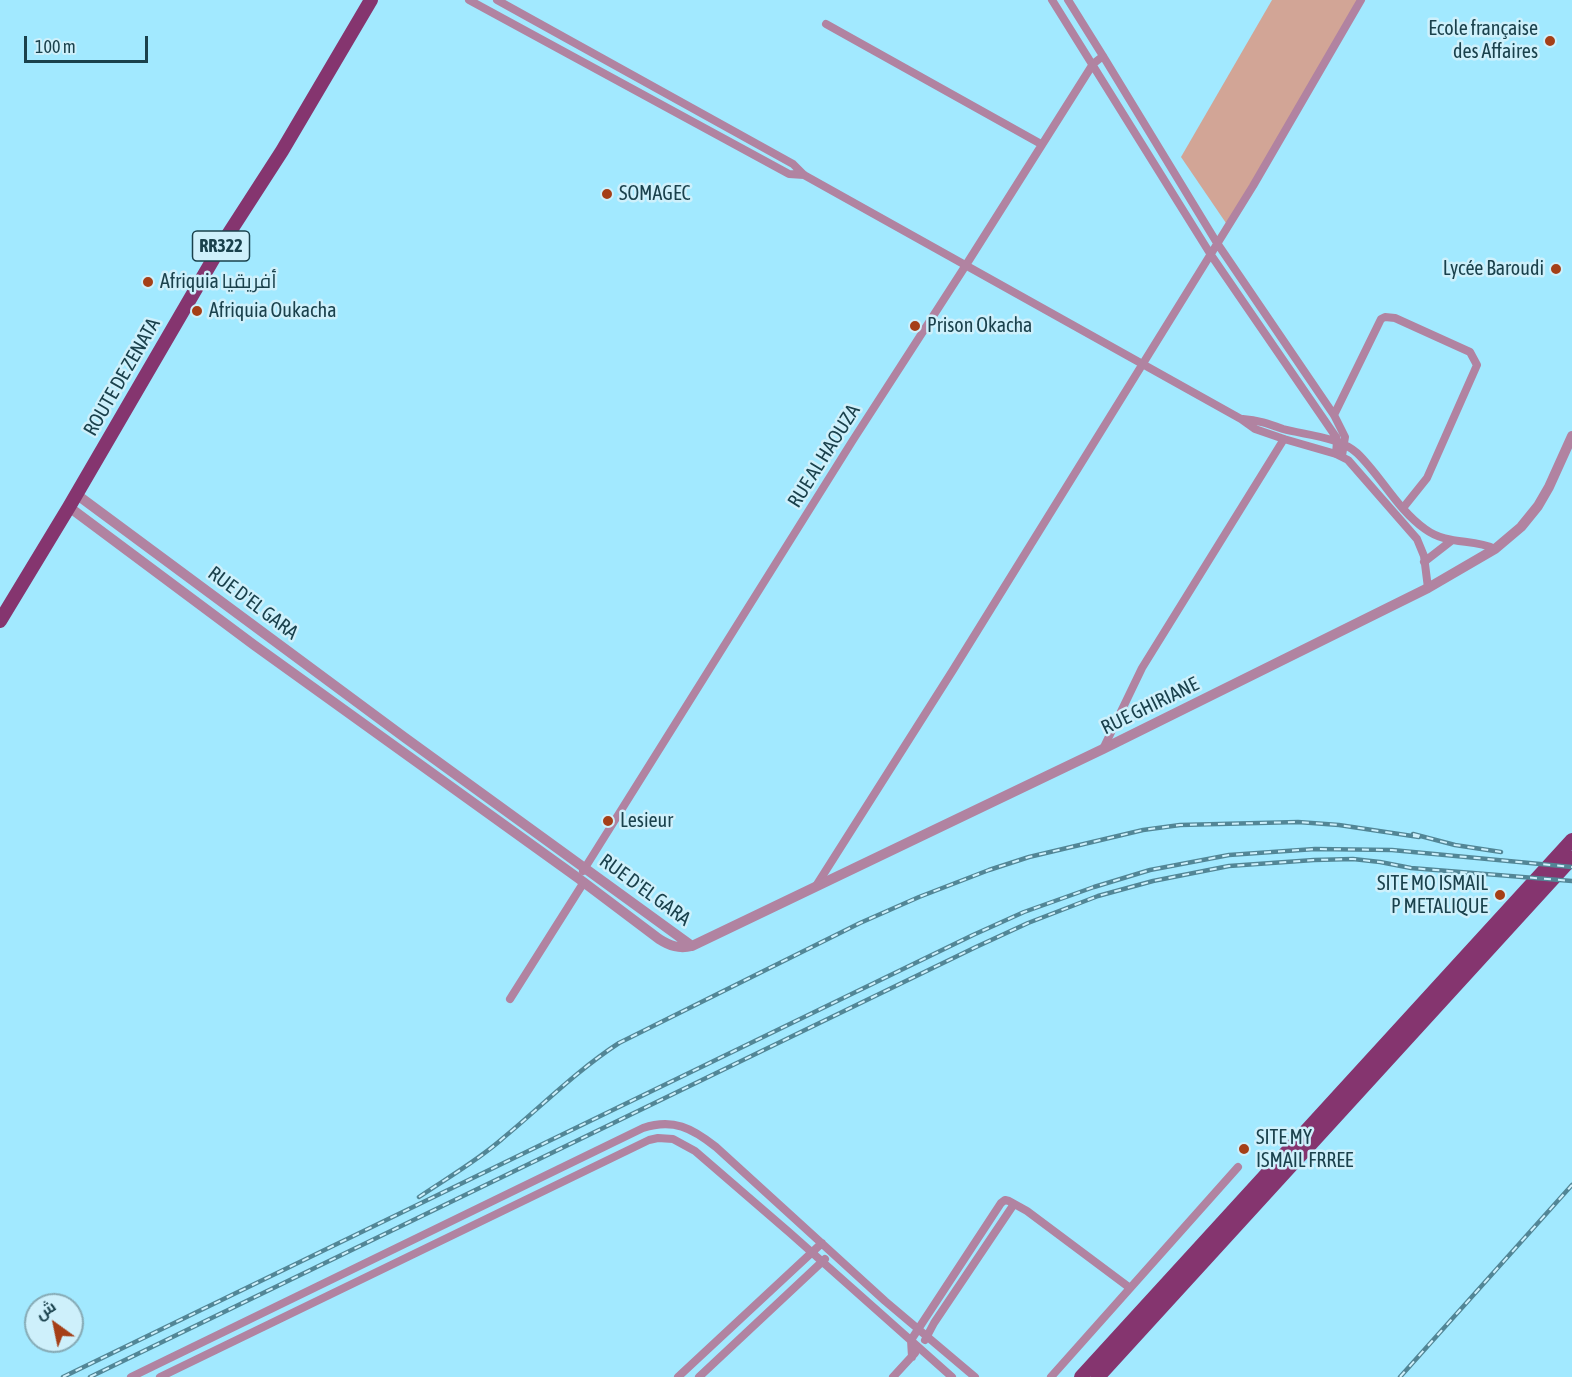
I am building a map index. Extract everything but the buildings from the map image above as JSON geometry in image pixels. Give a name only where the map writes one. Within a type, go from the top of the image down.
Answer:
[{"type":"main road","name":"ROUTE DE ZENATA","points":[[0,621],[222,244],[282,151],[371,0]]},
{"type":"main road","points":[[1081,1377],[1572,840]]},
{"type":"main road","points":[[1098,1377],[1572,858]]},
{"type":"street","points":[[469,0],[789,174],[804,175]]},
{"type":"street","points":[[497,0],[793,164],[804,175],[1241,419],[1255,429],[1284,440],[1339,455],[1355,467],[1417,539],[1422,549],[1428,588]]},
{"type":"street","points":[[1052,0],[1211,255],[1334,435],[1341,443],[1359,455],[1403,508],[1425,529],[1451,541],[1495,549]]},
{"type":"street","points":[[1068,0],[1217,243],[1334,415],[1344,434],[1339,455]]},
{"type":"street","points":[[816,886],[1211,255],[1361,0]]},
{"type":"street","points":[[826,24],[1041,144]]},
{"type":"street","name":"RUE AL HAOUZA","points":[[510,999],[581,880],[585,868],[853,440],[1092,64],[1103,56]]},
{"type":"street","points":[[1334,415],[1381,319],[1385,317],[1395,318],[1470,352],[1477,365],[1427,478],[1403,508]]},
{"type":"street","points":[[1241,419],[1257,420],[1283,429],[1341,443]]},
{"type":"street","name":"RUE GHIRIANE","points":[[692,946],[1103,749],[1428,588],[1495,549],[1521,527],[1538,506],[1549,487],[1572,436]]},
{"type":"street","points":[[1103,749],[1142,668],[1284,440]]},
{"type":"street","name":"RUE D'EL GARA","points":[[76,494],[239,616],[692,946]]},
{"type":"street","name":"RUE D'EL GARA","points":[[69,507],[231,628],[666,943],[677,947],[692,946]]},
{"type":"street","points":[[1424,561],[1451,541]]},
{"type":"street","points":[[231,628],[239,616]]},
{"type":"street","points":[[131,1377],[643,1128],[672,1124],[690,1130],[716,1147],[860,1278],[975,1377]]},
{"type":"street","points":[[683,1144],[690,1130]]},
{"type":"street","points":[[160,1377],[649,1140],[667,1138],[695,1151],[952,1377]]},
{"type":"street","points":[[1051,1377],[1238,1167]]},
{"type":"street","points":[[912,1358],[911,1340],[1001,1203],[1007,1200],[1039,1220],[1130,1288]]},
{"type":"street","points":[[893,1377],[920,1348],[934,1323],[1014,1204]]},
{"type":"street","points":[[678,1377],[822,1243]]},
{"type":"street","points":[[699,1377],[832,1252]]},
{"type":"street","points":[[850,1288],[860,1278]]},
{"type":"shaded area","points":[[1272,0],[1361,0],[1228,226],[1181,157]]},
{"type":"railway","points":[[419,1197],[492,1147],[574,1077],[619,1043],[860,923],[989,870],[1029,857],[1143,830],[1180,825],[1298,822],[1339,825],[1419,837]]},
{"type":"railway","points":[[1413,834],[1455,845],[1501,852]]},
{"type":"railway","points":[[63,1377],[973,935],[1024,912],[1094,887],[1150,870],[1229,855],[1315,849],[1392,850],[1572,867]]},
{"type":"railway","points":[[90,1377],[976,947],[1028,923],[1098,896],[1153,881],[1229,866],[1314,860],[1353,859],[1411,868],[1572,881]]},
{"type":"railway","points":[[1400,1377],[1572,1185]]},
{"type":"place","name":"Ecole française des Affaires","points":[[1550,41]]},
{"type":"place","name":"SOMAGEC","points":[[607,194]]},
{"type":"place","name":"Lycée Baroudi","points":[[1556,269]]},
{"type":"place","name":"Afriquia أفريقيا","points":[[148,282]]},
{"type":"place","name":"Afriquia Oukacha","points":[[197,311]]},
{"type":"place","name":"Prison Okacha","points":[[915,326]]},
{"type":"place","name":"Lesieur","points":[[608,821]]},
{"type":"place","name":"SITE MO ISMAIL P METALIQUE","points":[[1500,895]]},
{"type":"place","name":"SITE MY ISMAIL FRREE","points":[[1244,1149]]}]
